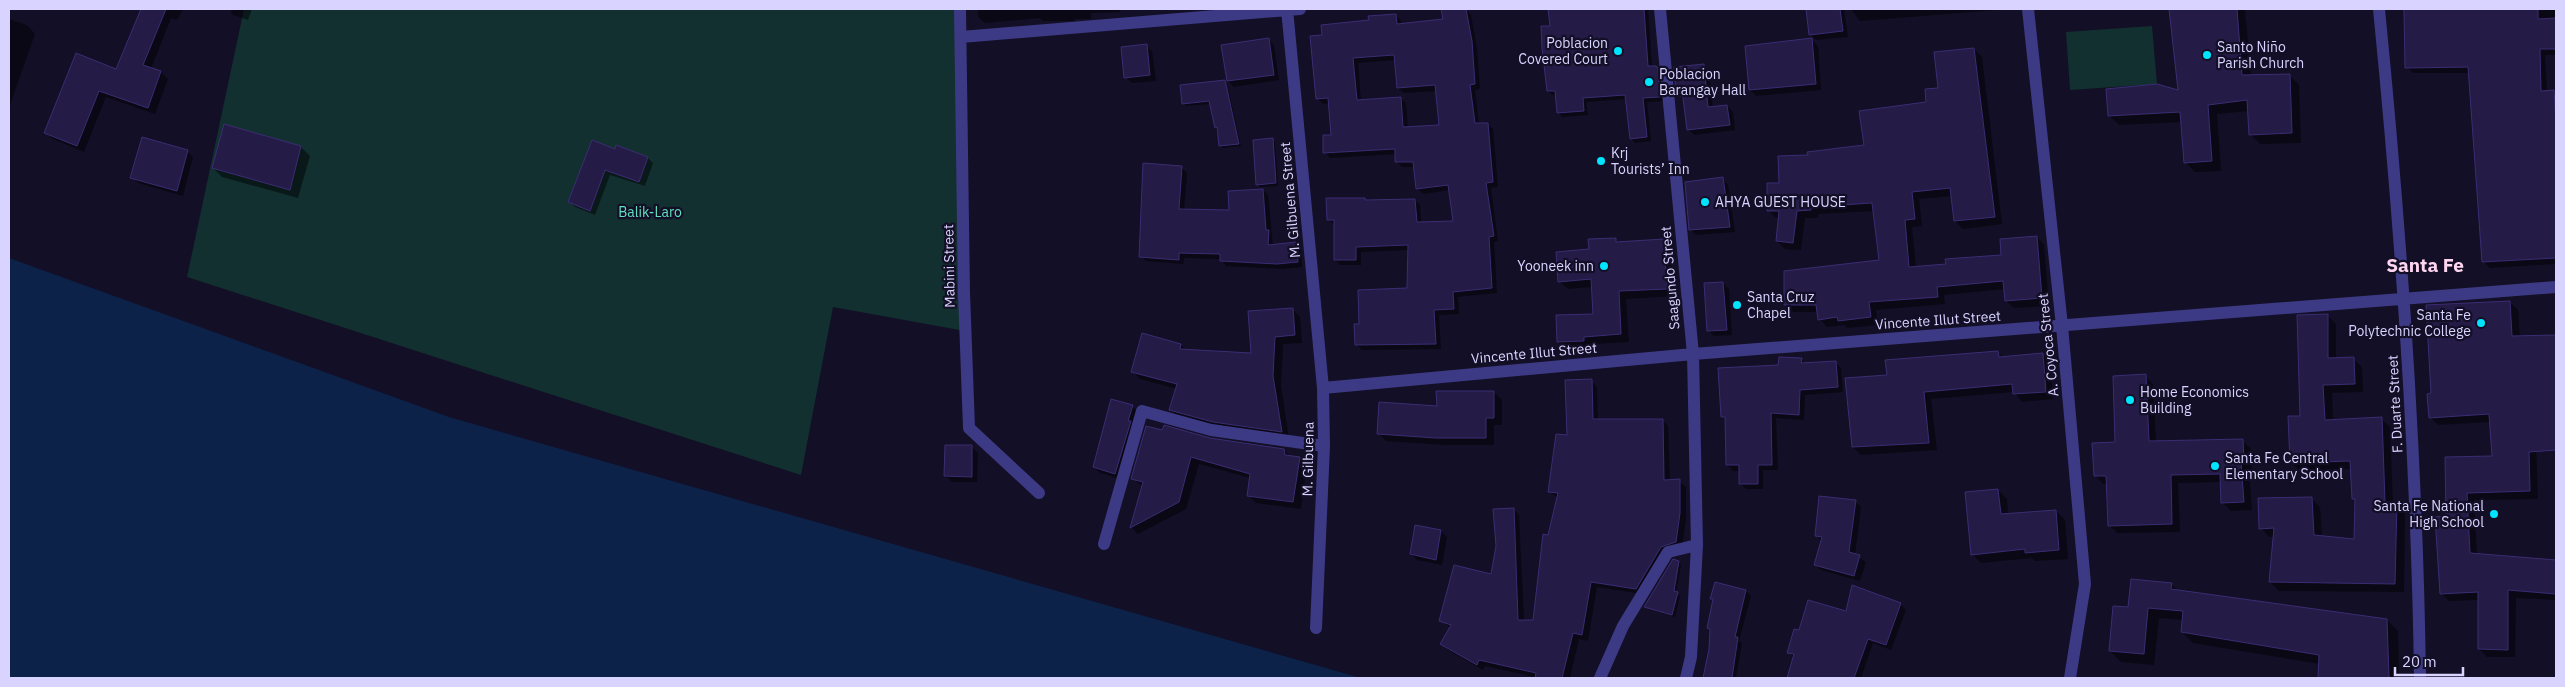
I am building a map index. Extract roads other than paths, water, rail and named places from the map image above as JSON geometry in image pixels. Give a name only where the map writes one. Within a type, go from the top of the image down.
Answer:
[{"type":"street","name":"Mabini Street","points":[[960,9],[964,293],[969,428],[1039,493]]},
{"type":"street","points":[[961,37],[1292,9]]},
{"type":"street","name":"M. Gilbuena Street","points":[[1292,9],[1323,388]]},
{"type":"street","name":"Saagundo Street","points":[[1660,9],[1693,354],[1698,545],[1691,657],[1686,678]]},
{"type":"street","name":"A. Coyoca Street","points":[[2028,9],[2062,326],[2085,584],[2070,678]]},
{"type":"street","name":"F. Duarte Street","points":[[2379,9],[2405,300],[2419,607],[2420,678]]},
{"type":"street","name":"Vincente Illut Street","points":[[1323,388],[1693,354],[2556,287]]},
{"type":"street","name":"M. Gilbuena","points":[[1316,628],[1324,446],[1323,388]]},
{"type":"street","points":[[1104,544],[1142,411],[1211,430],[1324,446]]},
{"type":"street","points":[[1600,678],[1623,626],[1668,552],[1698,545]]},
{"type":"water","points":[[9,258],[449,417],[1361,678],[9,678]]},
{"type":"place","name":"Poblacion Covered Court","points":[[1618,51]]},
{"type":"place","name":"Santo Niño Parish Church","points":[[2207,55]]},
{"type":"place","name":"Poblacion Barangay Hall","points":[[1649,82]]},
{"type":"place","name":"Krj Tourists’ Inn","points":[[1601,161]]},
{"type":"place","name":"AHYA GUEST HOUSE","points":[[1705,202]]},
{"type":"place","name":"Yooneek inn","points":[[1604,266]]},
{"type":"place","name":"Santa Cruz Chapel","points":[[1737,305]]},
{"type":"place","name":"Santa Fe Polytechnic College","points":[[2481,323]]},
{"type":"place","name":"Home Economics Building","points":[[2130,400]]},
{"type":"place","name":"Santa Fe Central Elementary School","points":[[2215,466]]},
{"type":"place","name":"Santa Fe National High School","points":[[2494,514]]},
{"type":"district","name":"Santa Fe","points":[[2425,265]]},
{"type":"park label","name":"Balik-Laro","points":[[650,212]]}]
